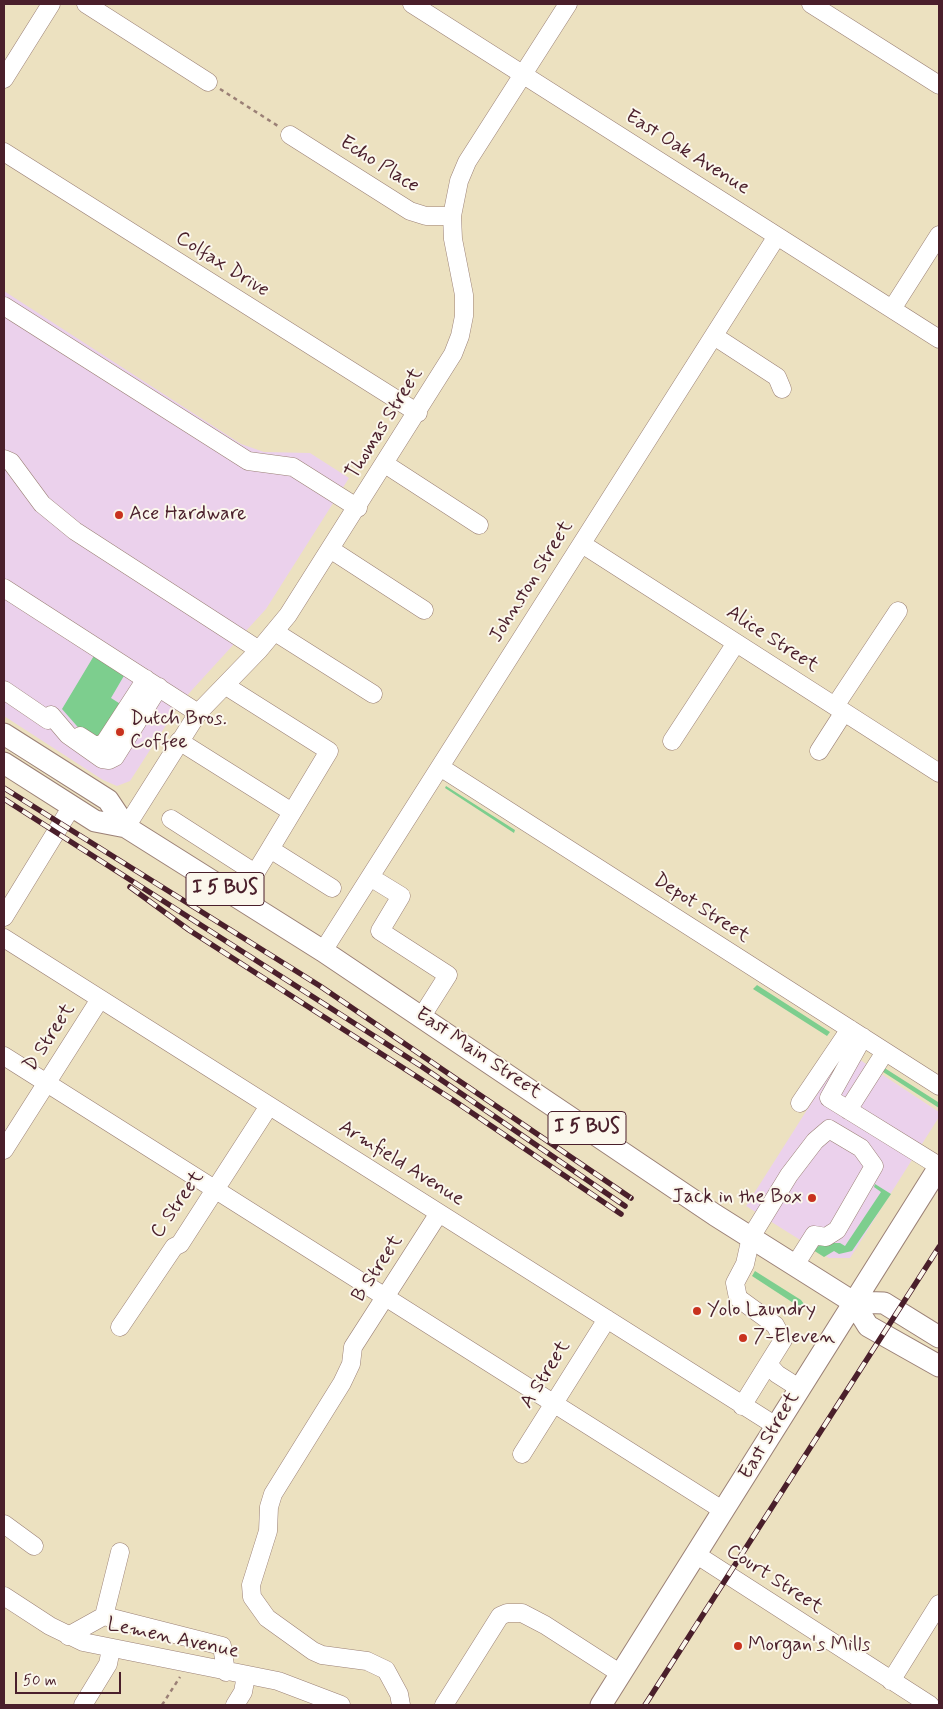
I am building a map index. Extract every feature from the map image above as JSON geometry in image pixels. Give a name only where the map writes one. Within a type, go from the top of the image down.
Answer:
[{"type":"main road","name":"East Main Street","points":[[4,734],[108,800],[126,827]]},
{"type":"main road","name":"East Main Street","points":[[4,763],[95,821],[126,827],[324,951],[751,1238],[853,1302]]},
{"type":"main road","name":"East Street","points":[[601,1705],[697,1555],[799,1388],[939,1166]]},
{"type":"main road","points":[[853,1302],[884,1303],[939,1337]]},
{"type":"main road","name":"I 5 BUS","points":[[853,1302],[868,1326],[939,1366]]},
{"type":"street","points":[[4,79],[52,4]]},
{"type":"street","points":[[86,4],[208,82]]},
{"type":"street","name":"East Oak Avenue","points":[[412,4],[939,339]]},
{"type":"street","name":"Thomas Street","points":[[126,827],[198,713],[226,686],[274,632],[358,508],[453,354],[460,336],[464,316],[464,294],[453,239],[452,216],[455,194],[467,162],[568,4]]},
{"type":"street","points":[[810,4],[939,86]]},
{"type":"street","name":"Echo Place","points":[[290,134],[410,211],[426,216],[452,216]]},
{"type":"street","name":"Colfax Drive","points":[[4,152],[418,413]]},
{"type":"street","points":[[892,309],[939,235]]},
{"type":"street","name":"Johnston Street","points":[[324,951],[777,236]]},
{"type":"street","points":[[4,306],[248,461],[293,467],[358,508]]},
{"type":"street","points":[[714,336],[777,377],[782,389]]},
{"type":"street","points":[[4,459],[11,462],[42,504],[75,531],[259,650]]},
{"type":"street","points":[[385,464],[479,525]]},
{"type":"street","name":"Alice Street","points":[[582,544],[839,709],[876,740],[938,780]]},
{"type":"street","points":[[330,549],[424,610]]},
{"type":"street","points":[[4,588],[198,713]]},
{"type":"street","points":[[819,751],[839,709],[898,611]]},
{"type":"street","points":[[274,632],[373,694]]},
{"type":"street","points":[[672,741],[736,643]]},
{"type":"street","points":[[4,690],[52,714],[68,735],[102,759],[109,760],[115,757],[153,683]]},
{"type":"street","points":[[226,686],[329,751],[240,898]]},
{"type":"street","points":[[179,741],[292,812]]},
{"type":"street","name":"Depot Street","points":[[440,767],[939,1086]]},
{"type":"street","points":[[4,917],[72,806]]},
{"type":"street","points":[[171,819],[255,873]]},
{"type":"street","points":[[270,849],[332,888]]},
{"type":"street","points":[[370,877],[401,896],[380,932],[448,975],[422,1016]]},
{"type":"street","name":"Armfield Avenue","points":[[4,938],[776,1426]]},
{"type":"street","name":"D Street","points":[[4,1150],[100,1000]]},
{"type":"street","points":[[800,1103],[857,1033]]},
{"type":"street","points":[[857,1033],[829,1095],[831,1100],[939,1166]]},
{"type":"street","points":[[848,1110],[885,1052]]},
{"type":"street","points":[[4,1056],[724,1511]]},
{"type":"street","name":"C Street","points":[[120,1327],[174,1247],[180,1244],[269,1106]]},
{"type":"street","points":[[742,1406],[783,1340],[775,1325],[738,1298],[735,1283],[745,1264],[751,1238],[789,1175],[815,1141],[829,1129],[861,1148],[874,1166],[837,1230],[826,1237],[814,1234],[795,1265]]},
{"type":"street","name":"B Street","points":[[401,1705],[399,1694],[386,1670],[367,1661],[322,1655],[313,1651],[276,1626],[257,1607],[252,1596],[251,1585],[268,1531],[269,1507],[273,1494],[342,1383],[351,1364],[353,1347],[439,1213]]},
{"type":"street","name":"A Street","points":[[522,1454],[607,1319]]},
{"type":"street","points":[[768,1364],[777,1374],[799,1388]]},
{"type":"street","points":[[4,1524],[34,1546]]},
{"type":"street","points":[[104,1616],[120,1552]]},
{"type":"street","name":"Court Street","points":[[697,1555],[930,1705]]},
{"type":"street","name":"Lemen Avenue","points":[[4,1596],[68,1636],[111,1649],[278,1681],[341,1705]]},
{"type":"street","points":[[891,1681],[932,1631],[939,1604]]},
{"type":"street","points":[[444,1705],[500,1616],[508,1613],[522,1613],[545,1625],[621,1674]]},
{"type":"street","points":[[68,1636],[104,1616],[222,1646],[226,1672]]},
{"type":"street","points":[[83,1705],[108,1664],[111,1649]]},
{"type":"street","points":[[235,1705],[243,1692],[246,1676]]},
{"type":"path","points":[[208,82],[290,134]]},
{"type":"path","points":[[162,1705],[181,1676]]},
{"type":"shaded area","points":[[4,291],[241,444],[264,452],[310,453],[349,478],[266,609],[181,702],[130,781],[117,786],[103,780],[4,716]]},
{"type":"shaded area","points":[[845,1050],[939,1112],[939,1117],[850,1258],[829,1258],[746,1206]]},
{"type":"green space","points":[[95,654],[125,674],[111,698],[122,705],[98,740],[83,733],[62,709]]},
{"type":"green space","points":[[446,786],[515,830],[514,833],[445,788]]},
{"type":"green space","points":[[757,985],[830,1032],[827,1036],[753,989]]},
{"type":"green space","points":[[883,1067],[938,1102],[939,1108],[880,1070]]},
{"type":"green space","points":[[875,1184],[891,1194],[852,1251],[839,1254],[834,1251],[824,1257],[813,1250],[823,1243],[840,1243],[845,1246],[881,1192],[874,1187]]},
{"type":"green space","points":[[755,1271],[801,1300],[804,1304],[798,1306],[752,1276]]},
{"type":"railway","points":[[4,788],[320,986],[631,1198]]},
{"type":"railway","points":[[4,799],[421,1066],[625,1206]]},
{"type":"railway","points":[[130,887],[189,930],[453,1100],[621,1214]]},
{"type":"railway","points":[[645,1705],[939,1247]]},
{"type":"place","name":"Ace Hardware","points":[[119,515]]},
{"type":"place","name":"Dutch Bros. Coffee","points":[[120,732]]},
{"type":"place","name":"Jack in the Box","points":[[812,1198]]},
{"type":"place","name":"Yolo Laundry","points":[[697,1311]]},
{"type":"place","name":"7-Eleven","points":[[743,1338]]},
{"type":"place","name":"Morgan's Mills","points":[[738,1646]]}]
